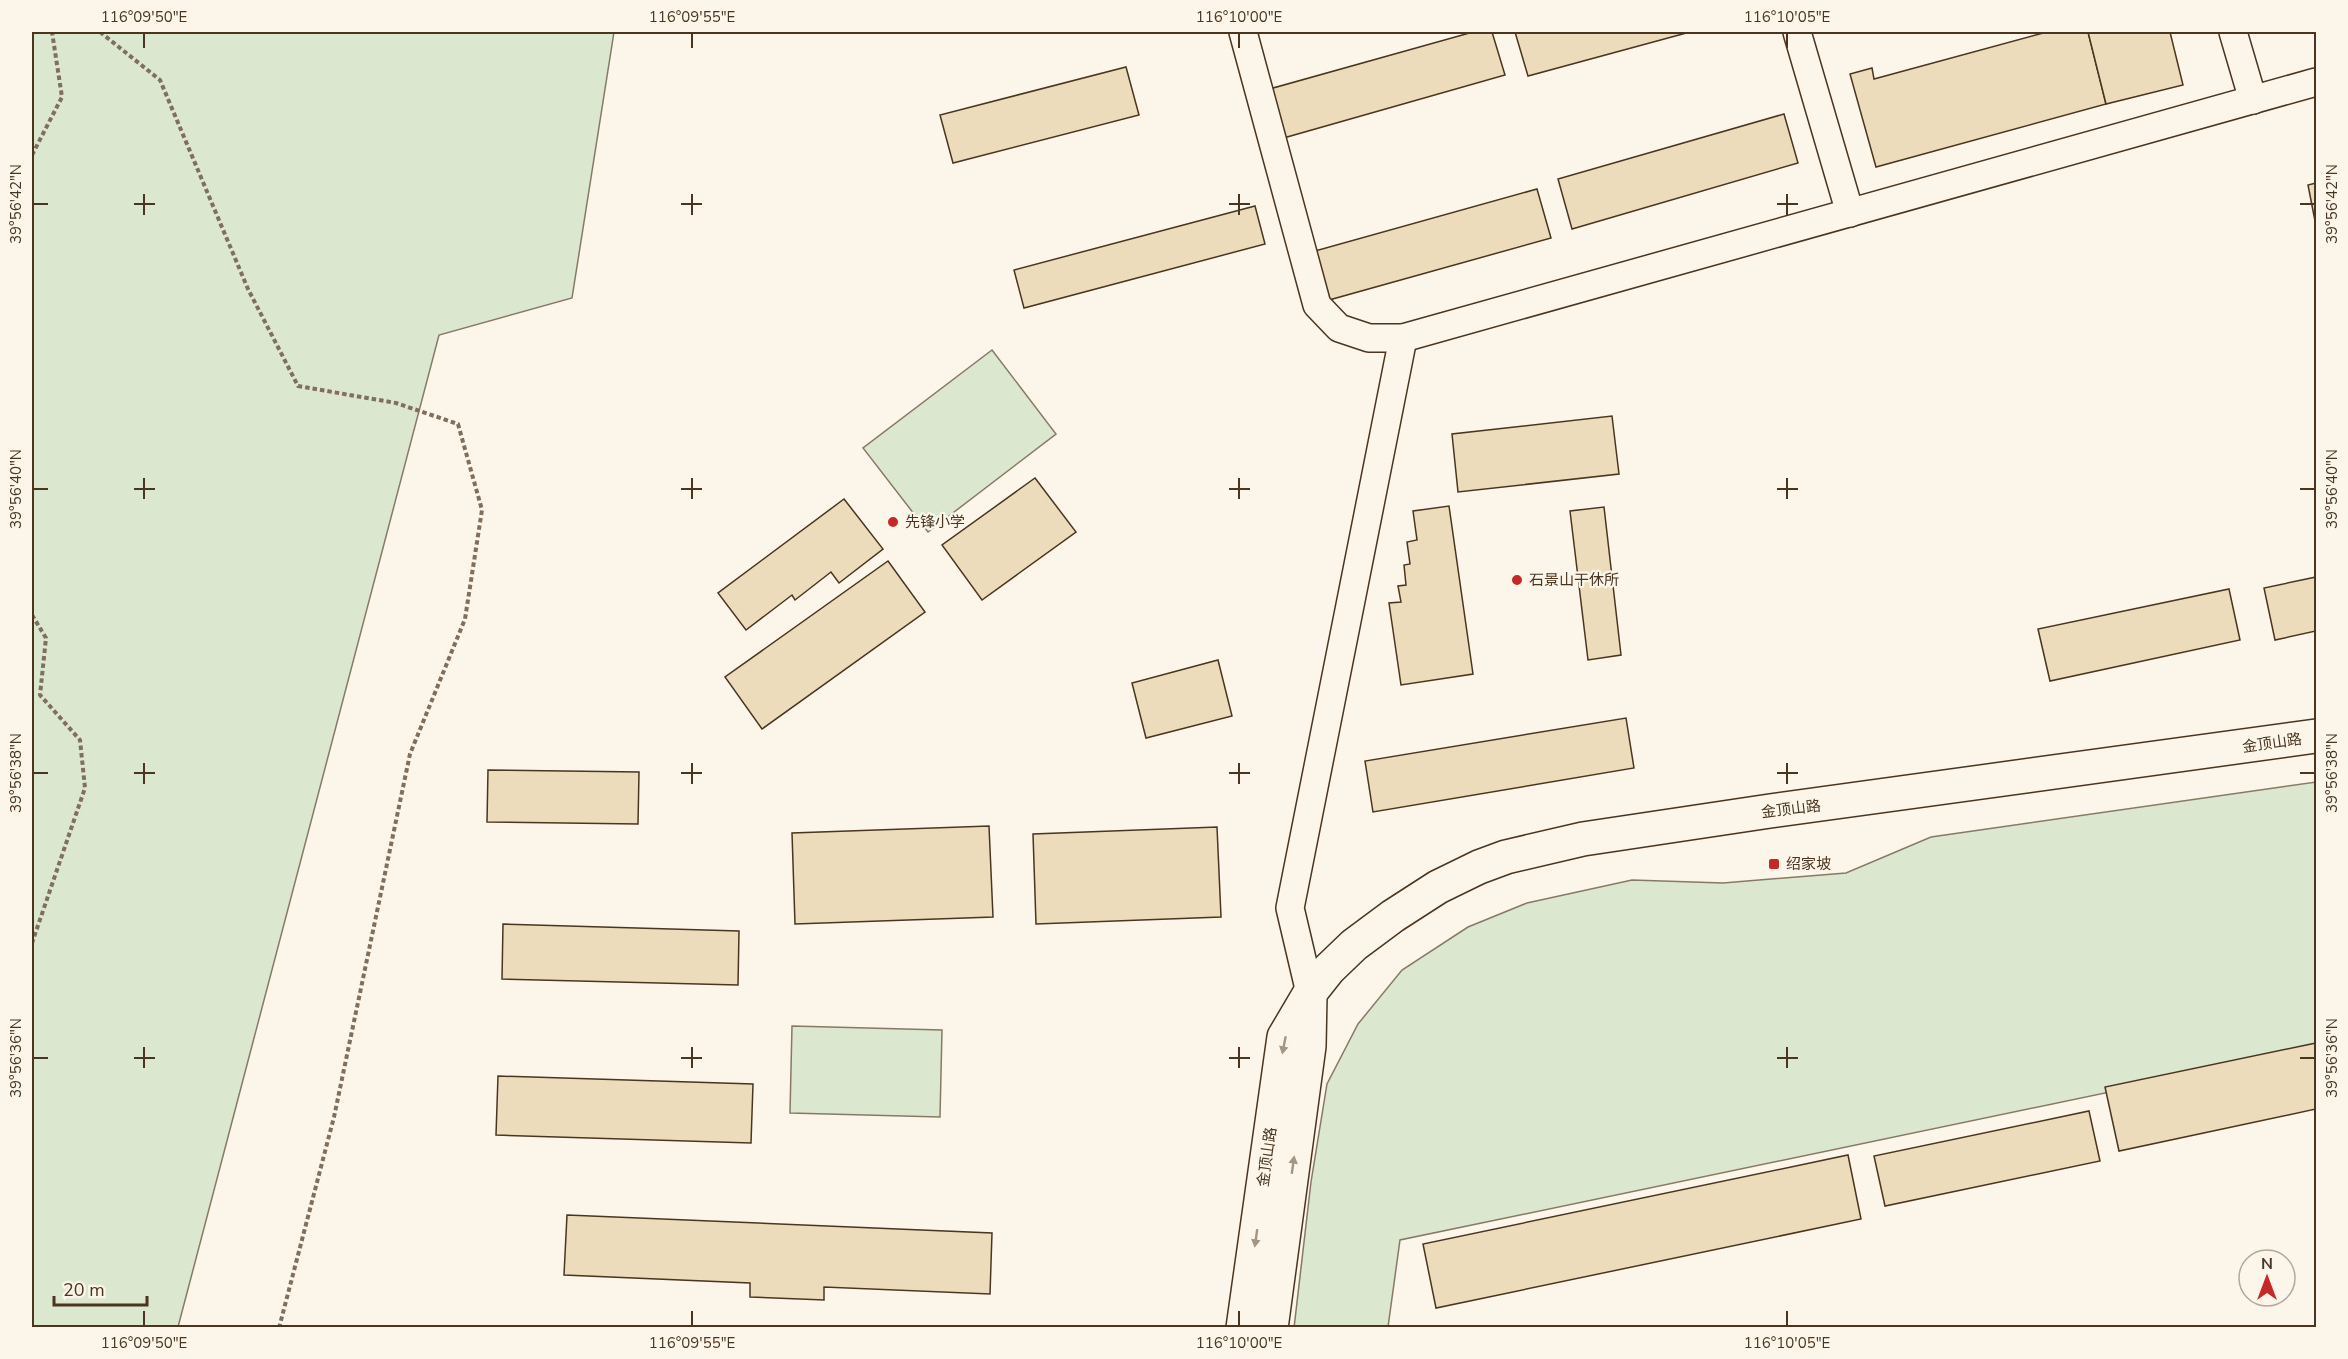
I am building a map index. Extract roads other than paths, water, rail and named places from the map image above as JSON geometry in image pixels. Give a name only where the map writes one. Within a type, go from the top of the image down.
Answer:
[{"type":"street","points":[[1243,32],[1317,305],[1339,328],[1369,338],[1403,338],[2316,82]]},
{"type":"street","points":[[1797,32],[1850,213]]},
{"type":"street","points":[[2233,32],[2253,100]]},
{"type":"street","points":[[1310,993],[1290,908],[1403,338]]},
{"type":"street","name":"金顶山路","points":[[1243,1328],[1284,1037],[1310,993],[1329,969],[1354,945],[1438,887],[1479,867],[1583,839],[2316,736]]},
{"type":"street","name":"金顶山路","points":[[1271,1328],[1309,1046],[1310,993]]},
{"type":"place","name":"先锋小学","points":[[893,522]]},
{"type":"place","name":"石景山干休所","points":[[1517,580]]},
{"type":"place","name":"绍家坡","points":[[1774,864]]}]
